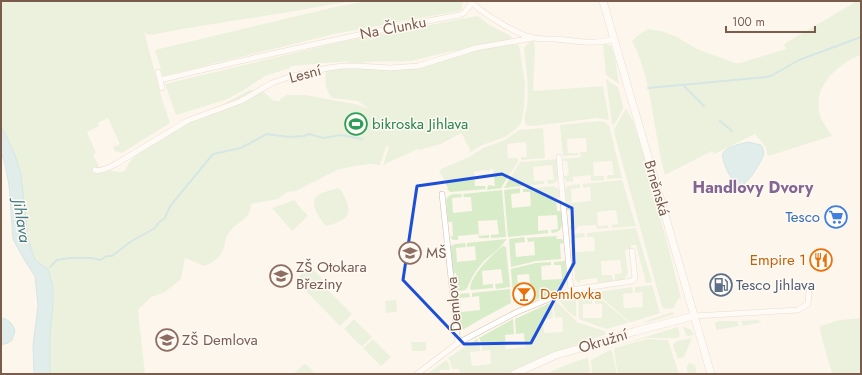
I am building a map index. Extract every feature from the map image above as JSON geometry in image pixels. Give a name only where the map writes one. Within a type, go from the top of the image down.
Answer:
[{"type":"main road","name":"Brněnská","points":[[603,1],[711,374]]},
{"type":"main road","name":"Okružní","points":[[514,374],[556,355],[636,331],[694,316]]},
{"type":"street","name":"Na Člunku","points":[[160,80],[378,30],[460,15],[464,13],[471,2],[506,26],[533,38],[592,42],[604,42],[614,39]]},
{"type":"street","name":"Lesní","points":[[95,170],[105,170],[186,121],[241,101],[272,83],[289,77],[343,66],[390,68],[418,66],[476,48],[533,38]]},
{"type":"street","points":[[158,72],[162,88]]},
{"type":"street","points":[[559,157],[571,290]]},
{"type":"street","name":"Demlova","points":[[442,194],[458,343]]},
{"type":"street","name":"Demlova","points":[[417,374],[458,343],[517,312],[571,290],[632,282],[635,278],[632,251]]},
{"type":"street","points":[[694,316],[798,310],[808,304],[809,291]]},
{"type":"highlighted area","points":[[502,174],[572,208],[574,263],[531,343],[464,344],[403,280],[417,186]]},
{"type":"green space","points":[[1,1],[354,1],[152,35],[146,34],[144,31],[170,123],[122,153],[115,151],[113,147],[120,144],[108,118],[98,123],[99,126],[87,132],[96,153],[93,155],[100,168],[112,166],[111,171],[125,171],[130,162],[148,145],[170,131],[249,90],[264,92],[274,101],[280,101],[280,99],[287,95],[305,95],[355,104],[369,109],[358,101],[332,98],[326,88],[326,70],[351,61],[290,66],[290,68],[265,76],[241,92],[225,100],[176,115],[165,84],[344,41],[478,16],[488,24],[511,36],[511,40],[475,45],[519,45],[525,83],[524,108],[521,123],[516,129],[505,137],[482,145],[469,153],[470,149],[461,133],[441,144],[418,149],[383,165],[389,147],[386,146],[380,165],[370,164],[337,170],[296,191],[287,192],[278,199],[251,204],[249,214],[234,226],[226,239],[223,250],[217,258],[204,266],[185,258],[181,279],[165,292],[151,297],[138,310],[145,374],[50,374],[50,336],[53,287],[48,269],[35,260],[28,238],[21,174],[1,125]],"holes":[[[456,50],[421,64],[393,70],[386,70],[362,62],[411,61]]]},
{"type":"green space","points":[[367,1],[463,1],[462,9],[459,11],[334,34],[163,76],[155,50],[335,7]]},
{"type":"green space","points":[[857,1],[861,1],[861,55],[844,63],[830,76],[820,92],[818,101],[821,118],[832,136],[768,156],[765,146],[755,134],[714,154],[712,151],[665,175],[646,78],[638,53],[632,41],[648,29],[661,31],[677,37],[697,49],[735,63],[740,63],[786,49],[784,44]]},
{"type":"green space","points":[[534,41],[533,91],[603,86],[609,120],[597,118],[534,126],[526,125],[525,118],[528,92],[524,48],[528,43]]},
{"type":"green space","points":[[604,43],[611,46],[615,58],[619,84],[606,75]]},
{"type":"green space","points":[[606,79],[618,87],[623,105],[623,109],[614,125],[612,124]]},
{"type":"green space","points":[[626,108],[633,121],[646,162],[648,177],[666,238],[681,298],[678,299],[674,308],[665,309],[662,307],[615,136],[614,130]]},
{"type":"green space","points":[[600,121],[605,122],[609,126],[622,178],[607,179],[607,175],[614,175],[612,161],[593,162],[594,176],[604,176],[604,180],[591,181],[591,175],[573,177],[573,182],[566,181],[564,176],[569,175],[567,161],[563,161],[563,159],[581,157],[580,152],[587,152],[586,138],[567,139],[568,153],[578,153],[578,155],[563,156],[560,125]]},
{"type":"green space","points":[[543,128],[545,158],[521,160],[521,157],[527,157],[526,142],[507,144],[508,158],[518,158],[518,162],[502,188],[487,190],[488,185],[495,186],[493,169],[490,169],[490,171],[481,170],[474,172],[475,186],[485,186],[486,189],[450,192],[447,189],[448,188],[439,170],[471,156],[483,148],[505,140],[519,130]]},
{"type":"green space","points":[[557,159],[559,176],[556,182],[548,184],[547,180],[554,180],[552,165],[533,167],[534,181],[544,181],[544,184],[504,188],[520,162]]},
{"type":"green space","points":[[622,180],[636,226],[612,228],[611,225],[618,224],[616,210],[597,212],[598,226],[608,225],[608,228],[597,229],[596,225],[578,226],[575,231],[571,230],[570,226],[573,225],[571,210],[567,210],[565,190],[567,186],[580,184],[580,188],[571,189],[572,203],[591,201],[590,187],[583,188],[583,184]]},
{"type":"green space","points":[[554,186],[560,191],[561,197],[556,198],[557,211],[561,211],[562,219],[562,225],[559,231],[552,233],[551,230],[558,229],[557,215],[538,216],[538,231],[548,230],[548,233],[508,237],[504,190],[520,188],[520,193],[511,194],[512,208],[531,206],[530,192],[523,192],[523,189]]},
{"type":"green space","points":[[338,188],[341,190],[345,198],[348,214],[341,221],[326,226],[316,211],[314,203],[315,199],[321,193]]},
{"type":"green space","points":[[502,190],[506,237],[491,238],[491,235],[499,234],[497,220],[478,221],[479,236],[489,235],[489,238],[479,238],[478,234],[458,236],[458,240],[453,240],[450,237],[453,236],[452,222],[448,222],[446,200],[449,196],[452,194],[461,194],[462,197],[452,198],[453,213],[472,211],[471,197],[464,197],[463,194]]},
{"type":"green space","points":[[294,200],[308,216],[292,231],[272,208]]},
{"type":"green space","points":[[636,228],[652,282],[646,283],[636,245],[631,245],[631,249],[625,250],[628,273],[624,280],[615,281],[615,274],[622,273],[620,260],[601,261],[602,275],[612,275],[613,281],[598,283],[597,278],[580,280],[580,283],[576,281],[571,240],[575,234],[584,233],[585,237],[575,238],[576,252],[595,251],[594,237],[587,237],[587,233]]},
{"type":"green space","points":[[557,236],[556,239],[562,239],[564,243],[560,244],[561,259],[536,261],[511,267],[509,239],[524,237],[525,242],[515,243],[516,257],[535,255],[534,241],[528,242],[527,238]]},
{"type":"green space","points":[[506,239],[503,245],[480,266],[466,289],[460,291],[453,287],[457,287],[456,273],[452,273],[451,246],[465,243],[466,247],[456,248],[457,262],[476,260],[475,246],[467,247],[467,243]]},
{"type":"green space","points":[[503,246],[506,247],[510,287],[496,289],[495,284],[503,283],[501,269],[482,271],[483,285],[493,284],[493,288],[471,290],[470,288],[474,277],[478,271],[493,254]]},
{"type":"green space","points":[[565,261],[567,282],[564,288],[526,304],[525,302],[527,297],[531,296],[529,274],[517,275],[519,297],[514,297],[514,307],[511,269],[536,263],[551,262],[551,265],[541,266],[542,280],[562,279],[561,265],[554,265],[554,262]]},
{"type":"green space","points":[[310,266],[331,288],[328,290],[352,314],[340,326],[295,280]]},
{"type":"green space","points":[[652,285],[660,313],[632,322],[629,322],[601,297],[598,292],[632,287],[633,293],[623,294],[624,308],[643,307],[642,292],[635,293],[635,287]]},
{"type":"green space","points":[[510,289],[511,303],[457,333],[455,296],[469,293],[470,297],[460,298],[461,312],[480,310],[479,296],[472,297],[472,293]]},
{"type":"green space","points":[[594,291],[628,322],[606,329],[579,319],[578,294],[592,292],[592,304],[583,304],[583,318],[602,318],[602,304],[595,304]]},
{"type":"green space","points":[[576,294],[575,317],[559,300],[563,297]]},
{"type":"green space","points":[[396,300],[397,312],[386,313],[385,301]]},
{"type":"green space","points":[[553,301],[556,301],[577,322],[604,331],[607,334],[547,355],[507,374],[460,374],[459,369],[452,369],[448,358],[477,339],[480,344],[480,351],[470,352],[472,366],[491,364],[490,350],[482,351],[482,344],[479,338],[513,319],[514,334],[505,335],[506,349],[525,347],[524,333],[516,334],[515,319],[552,302],[553,318],[543,319],[544,333],[563,332],[562,317],[555,318]]},
{"type":"green space","points":[[672,312],[675,314],[649,322],[643,322]]},
{"type":"green space","points":[[861,318],[861,374],[832,374],[820,331],[820,326],[840,320]]},
{"type":"green space","points":[[354,319],[372,337],[362,347],[344,329]]},
{"type":"green space","points":[[757,320],[762,322],[743,326],[741,321]]},
{"type":"green space","points":[[719,321],[737,321],[739,326],[716,330],[715,323]]},
{"type":"green space","points":[[683,326],[691,330],[694,335],[686,335]]},
{"type":"green space","points":[[678,327],[680,334],[679,337],[676,338],[646,338],[613,347]]},
{"type":"green space","points":[[692,338],[684,357],[678,359],[673,346],[674,343]]},
{"type":"green space","points":[[373,339],[391,357],[381,366],[363,348]]},
{"type":"green space","points":[[647,339],[668,340],[679,374],[619,374],[617,370],[615,348]]},
{"type":"green space","points":[[411,342],[426,342],[426,351],[412,351]]},
{"type":"green space","points":[[610,350],[612,351],[617,374],[592,374],[591,360]]},
{"type":"green space","points":[[588,358],[590,374],[545,374],[561,367]]},
{"type":"green space","points":[[446,360],[449,364],[450,370],[440,370],[440,374],[427,374]]},
{"type":"green space","points":[[689,363],[695,365],[697,374],[689,374],[687,372]]},
{"type":"green space","points":[[304,364],[307,365],[315,374],[293,374]]},
{"type":"water","name":"Jihlava","points":[[1,125],[15,155],[21,174],[28,238],[35,260],[48,269],[53,287],[50,336],[50,374],[34,374],[33,345],[38,306],[35,276],[13,239],[9,185],[1,152]]},
{"type":"water","points":[[748,142],[761,145],[763,147],[763,154],[762,159],[754,173],[741,185],[734,182],[728,172],[723,161],[723,153],[731,147]]},
{"type":"water","points":[[1,318],[10,322],[15,331],[12,340],[1,345]]},
{"type":"waterway","points":[[648,88],[771,76],[799,60],[861,37]]},
{"type":"waterway","points":[[683,85],[704,106]]},
{"type":"waterway","points":[[720,121],[732,131]]},
{"type":"waterway","points":[[50,267],[57,260],[70,258],[92,258],[100,260],[107,256],[112,256],[130,242],[155,228],[159,222],[164,219],[171,205],[213,154],[241,148],[267,134],[289,137],[304,136],[309,134],[323,138],[341,135],[362,139]]},
{"type":"place","name":"bikroska Jihlava","points":[[356,124]]},
{"type":"place","name":"Tesco","points":[[836,217]]},
{"type":"place","name":"MŠ","points":[[410,253]]},
{"type":"place","name":"Empire 1","points":[[821,260]]},
{"type":"place","name":"ZŠ Otokara Březiny","points":[[281,276]]},
{"type":"place","name":"Tesco Jihlava","points":[[721,285]]},
{"type":"place","name":"Demlovka","points":[[524,294]]},
{"type":"place","name":"ZŠ Demlova","points":[[167,340]]},
{"type":"district","name":"Handlovy Dvory","points":[[753,187]]}]
